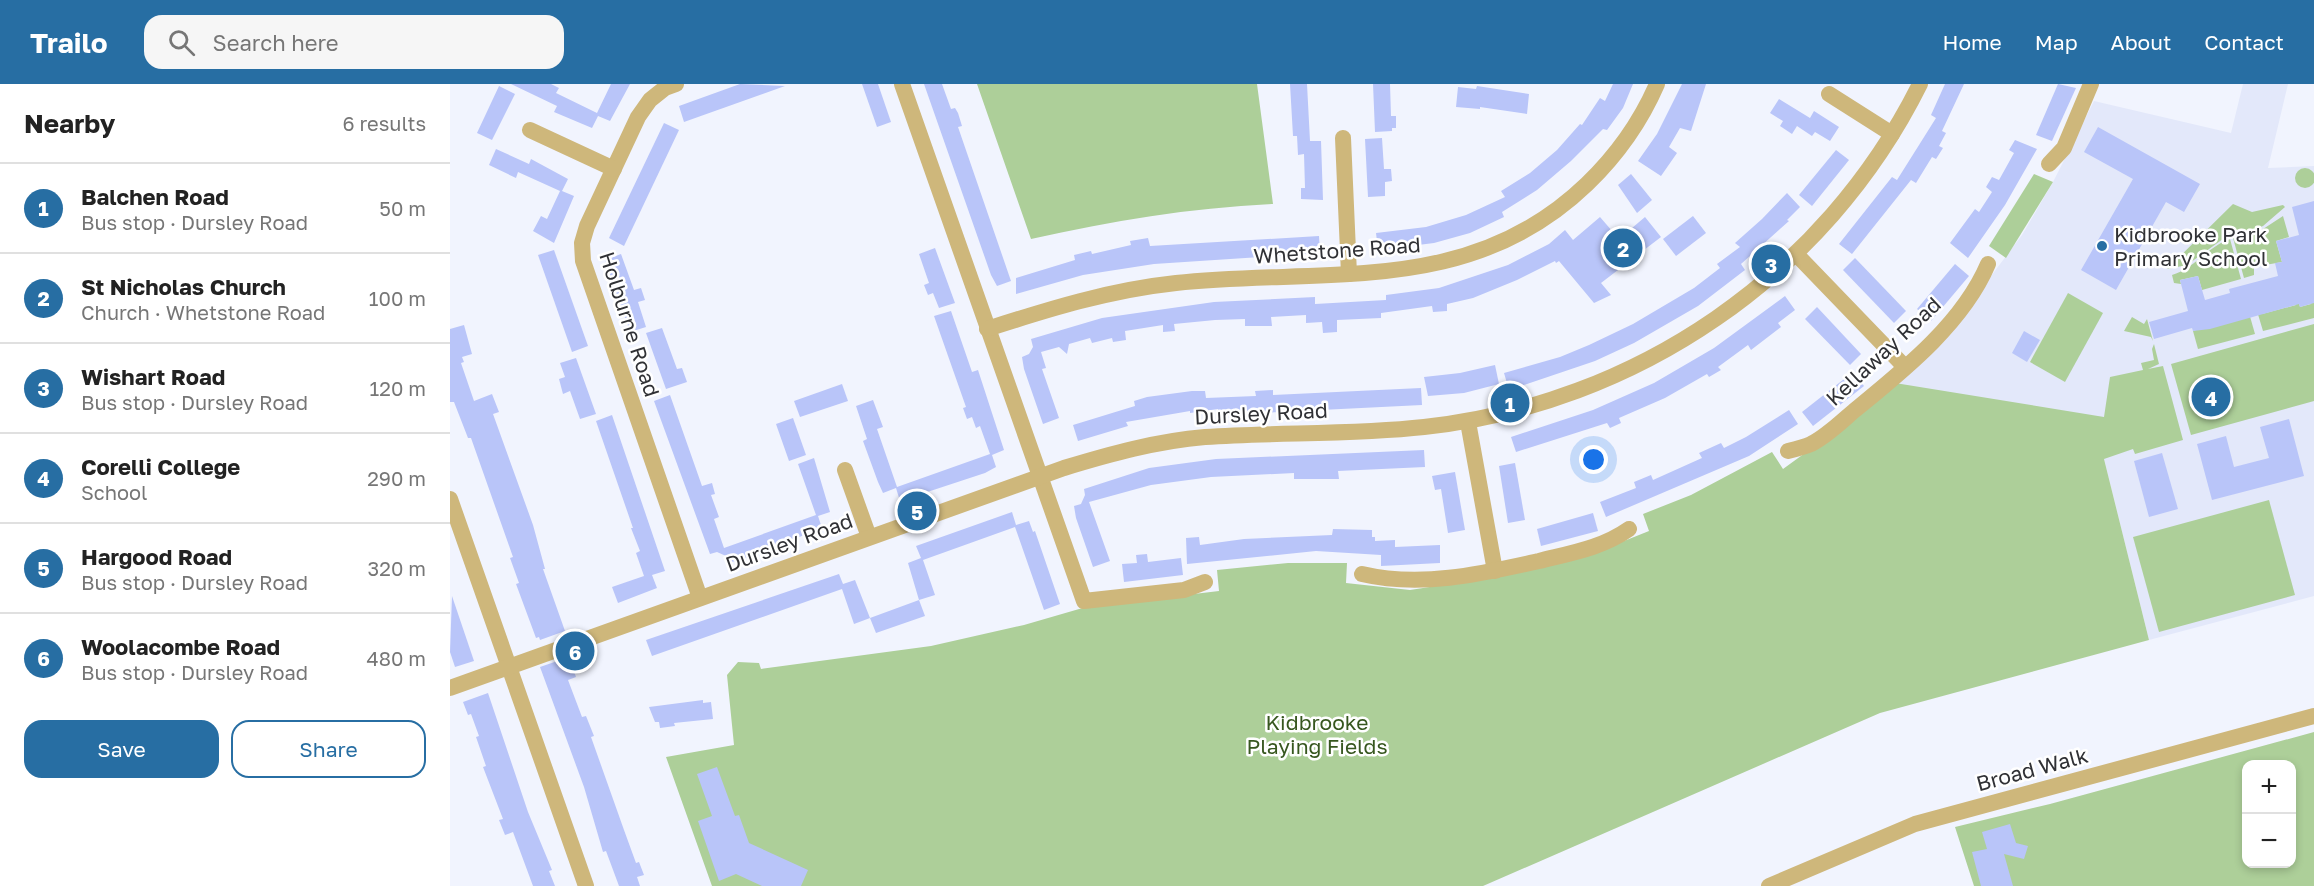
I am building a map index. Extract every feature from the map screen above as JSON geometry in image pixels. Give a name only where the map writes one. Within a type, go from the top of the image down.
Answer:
[{"type":"street","name":"Holburne Road","points":[[676,84],[665,88],[650,100],[638,117],[587,226],[582,243],[583,261],[700,598]]},
{"type":"street","points":[[902,84],[1084,601],[1184,590],[1205,582]]},
{"type":"street","name":"Whetstone Road","points":[[987,329],[1057,306],[1137,288],[1203,281],[1349,273],[1439,264],[1498,245],[1556,211],[1598,173],[1638,119],[1657,84]]},
{"type":"street","name":"Dursley Road","points":[[450,688],[869,537],[1039,477],[1115,453],[1203,437],[1422,428],[1468,422],[1553,400],[1635,367],[1719,317],[1768,280],[1796,254],[1850,194],[1892,134],[1920,84]]},
{"type":"street","points":[[2049,164],[2064,148],[2091,84]]},
{"type":"street","points":[[1829,94],[1892,134]]},
{"type":"street","points":[[530,130],[614,169]]},
{"type":"street","points":[[1343,138],[1349,273]]},
{"type":"street","points":[[1796,254],[1905,367]]},
{"type":"street","name":"Kellaway Road","points":[[1788,451],[1812,443],[1905,367],[1957,314],[1979,285],[1988,264]]},
{"type":"street","points":[[1468,422],[1495,571]]},
{"type":"street","points":[[845,470],[869,537]]},
{"type":"street","points":[[450,499],[586,886]]},
{"type":"street","points":[[1362,574],[1385,579],[1417,580],[1495,571],[1584,550],[1612,541],[1629,529]]},
{"type":"street","name":"Broad Walk","points":[[1769,886],[1915,824],[2314,716]]},
{"type":"shaded area","points":[[2243,84],[2288,84],[2268,168],[2314,166],[2314,596],[2149,640],[2104,459],[1895,383],[1960,317],[2022,235],[2053,182],[2094,101],[2231,133]]},
{"type":"green space","points":[[977,84],[1257,84],[1273,204],[1151,216],[1031,239]]},
{"type":"green space","points":[[2301,168],[2309,168],[2315,174],[2315,182],[2309,188],[2301,188],[2295,182],[2295,174]]},
{"type":"green space","points":[[2034,174],[2053,182],[2006,258],[1989,246]]},
{"type":"green space","points":[[2233,204],[2252,212],[2283,205],[2285,207],[2263,226],[2249,232],[2227,236],[2187,265],[2167,269]]},
{"type":"green space","points":[[2283,216],[2289,237],[2276,241],[2282,262],[2254,267],[2254,275],[2244,278],[2233,238],[2257,233]]},
{"type":"green space","points":[[2230,239],[2241,279],[2202,290],[2198,276],[2180,280],[2181,284],[2174,283],[2172,275],[2188,268],[2214,247]]},
{"type":"green space","points":[[2068,293],[2103,313],[2065,382],[2030,362]]},
{"type":"green space","points":[[2314,295],[2314,318],[2263,331],[2257,311],[2262,314],[2296,305],[2295,301],[2298,300],[2300,307],[2311,304]]},
{"type":"green space","points":[[2249,313],[2255,334],[2198,349],[2193,331]]},
{"type":"green space","points":[[2132,317],[2144,324],[2147,319],[2153,341],[2151,337],[2124,331]]},
{"type":"green space","points":[[2314,324],[2314,401],[2191,435],[2171,364]]},
{"type":"green space","name":"Kidbrooke Playing Fields","points":[[2154,344],[2159,364],[2148,369],[2163,366],[2183,440],[2135,454],[2133,449],[2104,459],[2149,640],[1880,713],[1483,886],[712,886],[666,757],[734,745],[727,675],[738,662],[759,663],[761,669],[931,646],[1024,625],[1086,607],[1219,591],[1217,570],[1288,563],[1347,563],[1346,583],[1410,590],[1449,584],[1624,541],[1649,531],[1643,514],[1691,495],[1772,452],[1783,469],[1895,383],[2104,417],[2110,377],[2143,370],[2141,363],[2154,360],[2152,349]]},
{"type":"green space","points":[[2269,500],[2295,595],[2159,632],[2133,537]]},
{"type":"green space","points":[[2314,732],[2314,886],[1974,886],[1955,827],[2050,804]]},
{"type":"building","points":[[511,84],[551,84],[559,88],[556,93],[597,113],[611,84],[630,84],[610,121],[598,116],[592,128],[554,112],[557,106]]},
{"type":"building","points":[[740,84],[785,86],[684,122],[679,106]]},
{"type":"building","points":[[862,84],[878,84],[891,122],[877,127]]},
{"type":"building","points":[[924,84],[942,84],[951,109],[955,108],[958,113],[962,126],[958,127],[1011,281],[997,286],[991,275]]},
{"type":"building","points":[[1290,84],[1307,84],[1310,141],[1321,141],[1323,200],[1301,199],[1301,188],[1305,188],[1304,154],[1298,155],[1297,136],[1293,136]]},
{"type":"building","points":[[1373,84],[1390,84],[1391,116],[1396,116],[1396,128],[1392,128],[1392,131],[1375,132]]},
{"type":"building","points":[[1613,84],[1633,84],[1623,108],[1607,130],[1603,129],[1537,190],[1502,212],[1504,217],[1470,233],[1434,243],[1378,250],[1376,233],[1426,227],[1466,215],[1505,197],[1501,191],[1530,173],[1557,150],[1580,124],[1582,125],[1600,98],[1605,101]]},
{"type":"building","points":[[1682,84],[1706,84],[1691,131],[1680,128],[1669,147],[1677,153],[1661,176],[1638,161],[1657,134]]},
{"type":"building","points":[[1945,84],[1964,84],[1942,131],[1946,133],[1939,146],[1943,148],[1936,159],[1932,157],[1916,183],[1911,180],[1852,254],[1839,244],[1892,177],[1897,180],[1936,118],[1931,115]]},
{"type":"building","points":[[2058,84],[2076,88],[2052,141],[2036,135]]},
{"type":"building","points":[[499,86],[515,94],[492,140],[477,133]]},
{"type":"building","points":[[1477,86],[1529,94],[1527,114],[1480,107],[1480,109],[1456,107],[1458,87],[1476,89]]},
{"type":"building","points":[[1779,99],[1810,118],[1814,111],[1839,127],[1830,141],[1815,132],[1812,136],[1797,126],[1792,134],[1780,126],[1783,121],[1770,113]]},
{"type":"building","points":[[664,123],[679,130],[624,246],[609,238]]},
{"type":"building","points":[[2098,127],[2200,184],[2184,212],[2166,202],[2116,290],[2081,270],[2133,179],[2084,152]]},
{"type":"building","points":[[1382,138],[1384,169],[1391,169],[1392,181],[1385,182],[1385,196],[1368,197],[1365,139]]},
{"type":"building","points":[[2015,140],[2037,149],[2005,205],[1968,258],[1950,243],[1975,209],[1979,212],[1992,192],[1986,187],[1992,177],[1999,180],[2014,153],[2009,150]]},
{"type":"building","points":[[496,149],[529,164],[531,159],[568,179],[562,191],[574,196],[554,243],[533,231],[541,216],[547,219],[560,191],[518,172],[516,178],[489,165]]},
{"type":"building","points":[[1836,150],[1849,160],[1812,206],[1799,195]]},
{"type":"building","points":[[1631,174],[1652,200],[1637,213],[1618,185]]},
{"type":"building","points":[[1787,193],[1800,207],[1787,220],[1789,221],[1741,264],[1745,270],[1698,306],[1634,343],[1595,361],[1509,390],[1504,373],[1560,357],[1589,345],[1633,324],[1694,288],[1720,268],[1717,264],[1740,247],[1735,243]]},
{"type":"building","points":[[2314,201],[2314,303],[2300,307],[2299,304],[2210,329],[2193,331],[2192,328],[2154,339],[2149,322],[2188,311],[2180,280],[2198,276],[2205,300],[2230,293],[2229,289],[2278,276],[2275,263],[2282,262],[2276,241],[2299,235],[2292,207]]},
{"type":"building","points":[[1693,216],[1706,233],[1676,256],[1663,239]]},
{"type":"building","points":[[1600,217],[1619,239],[1645,217],[1661,237],[1601,283],[1611,295],[1594,303],[1559,261],[1556,263],[1555,261],[1473,298],[1447,304],[1447,311],[1433,312],[1432,306],[1381,313],[1381,318],[1337,320],[1337,332],[1323,333],[1322,322],[1306,323],[1306,315],[1271,317],[1272,326],[1245,326],[1245,319],[1215,320],[1174,324],[1175,331],[1163,332],[1163,325],[1125,331],[1126,340],[1113,342],[1112,338],[1092,343],[1090,338],[1069,344],[1067,354],[1059,347],[1041,352],[1046,368],[1042,369],[1059,418],[1043,424],[1024,369],[1022,357],[1029,354],[1033,347],[1031,339],[1102,318],[1214,302],[1315,297],[1315,304],[1386,300],[1386,295],[1439,288],[1508,265],[1549,244],[1565,230],[1573,240]]},
{"type":"building","points":[[1319,236],[1320,253],[1154,264],[1083,275],[1016,294],[1016,278],[1075,260],[1074,255],[1091,251],[1092,254],[1131,245],[1130,241],[1148,238],[1150,246]]},
{"type":"building","points":[[935,248],[955,303],[939,308],[933,293],[928,295],[924,285],[929,283],[919,254]]},
{"type":"building","points":[[554,250],[588,346],[572,352],[538,255]]},
{"type":"building","points":[[621,254],[634,290],[641,288],[645,300],[638,302],[646,327],[630,332],[605,260]]},
{"type":"building","points":[[1855,258],[1906,311],[1894,323],[1843,270]]},
{"type":"building","points":[[1955,264],[1969,276],[1931,321],[1917,309]]},
{"type":"building","points":[[1785,296],[1795,310],[1778,323],[1781,327],[1751,350],[1748,345],[1718,367],[1721,370],[1709,377],[1707,374],[1665,398],[1619,418],[1621,423],[1610,428],[1607,423],[1516,452],[1511,437],[1593,410],[1654,383],[1714,348]]},
{"type":"building","points":[[1817,307],[1861,354],[1850,365],[1805,319]]},
{"type":"building","points":[[951,311],[972,372],[978,370],[1004,450],[992,455],[996,467],[985,473],[900,501],[896,488],[883,493],[863,441],[867,439],[856,406],[873,400],[883,427],[877,429],[897,487],[990,454],[980,426],[976,428],[972,417],[967,419],[963,408],[966,407],[934,316]]},
{"type":"building","points":[[464,325],[472,354],[462,357],[464,362],[461,363],[474,401],[492,394],[499,412],[493,414],[533,525],[545,569],[543,569],[565,631],[540,640],[539,637],[536,638],[516,584],[519,583],[510,558],[513,557],[471,438],[468,438],[454,402],[450,402],[450,329]]},
{"type":"building","points":[[662,328],[677,369],[682,368],[687,382],[666,389],[646,333]]},
{"type":"building","points":[[2024,331],[2040,340],[2027,362],[2012,353]]},
{"type":"building","points":[[576,358],[596,414],[580,419],[570,391],[563,394],[559,379],[565,377],[560,363]]},
{"type":"building","points":[[1495,365],[1499,384],[1464,393],[1428,396],[1424,377],[1460,373]]},
{"type":"building","points":[[1853,372],[1864,386],[1813,426],[1802,412]]},
{"type":"building","points":[[842,384],[848,401],[800,417],[794,401]]},
{"type":"building","points":[[1421,388],[1422,405],[1218,415],[1218,409],[1190,413],[1190,411],[1126,422],[1128,426],[1078,441],[1073,425],[1135,406],[1134,401],[1147,397],[1192,391],[1205,391],[1206,398],[1256,396],[1255,391],[1273,390],[1273,395]]},
{"type":"building","points":[[670,395],[702,486],[712,483],[715,494],[711,495],[719,517],[714,519],[724,548],[816,515],[798,464],[814,458],[830,512],[818,516],[822,528],[739,561],[728,562],[726,556],[717,552],[710,554],[654,401]]},
{"type":"building","points":[[1789,410],[1798,424],[1749,456],[1606,517],[1600,502],[1636,488],[1634,482],[1651,475],[1653,480],[1702,458],[1699,453],[1721,443],[1724,448]]},
{"type":"building","points":[[612,415],[665,571],[652,575],[657,588],[618,603],[612,587],[644,576],[636,553],[640,551],[631,528],[633,528],[596,421]]},
{"type":"building","points":[[793,418],[806,455],[789,461],[776,424]]},
{"type":"building","points":[[2289,419],[2304,476],[2212,500],[2197,444],[2226,436],[2234,467],[2269,458],[2260,427]]},
{"type":"building","points":[[1424,450],[1425,467],[1338,471],[1339,479],[1294,479],[1294,473],[1211,477],[1151,485],[1089,502],[1110,561],[1093,567],[1076,518],[1074,506],[1081,504],[1085,495],[1084,489],[1149,468],[1216,459]]},
{"type":"building","points":[[2162,453],[2178,509],[2149,517],[2134,461]]},
{"type":"building","points":[[1515,463],[1525,520],[1508,523],[1499,466]]},
{"type":"building","points":[[1455,472],[1465,530],[1448,533],[1441,489],[1435,490],[1432,476]]},
{"type":"building","points":[[1012,512],[1016,525],[1029,521],[1033,532],[1035,531],[1060,604],[1044,610],[1015,527],[923,560],[935,595],[919,600],[908,563],[921,558],[916,546]]},
{"type":"building","points":[[1593,513],[1598,531],[1541,546],[1537,529]]},
{"type":"building","points":[[1333,529],[1372,530],[1372,537],[1375,537],[1375,541],[1395,540],[1395,547],[1440,545],[1440,563],[1381,566],[1381,555],[1316,551],[1187,564],[1186,538],[1199,537],[1200,545],[1244,539],[1332,535]]},
{"type":"building","points":[[1147,554],[1148,562],[1181,558],[1183,575],[1124,582],[1122,564],[1137,563],[1136,555]]},
{"type":"building","points":[[839,574],[843,584],[855,580],[870,618],[854,624],[842,589],[652,656],[646,640]]},
{"type":"building","points":[[452,596],[474,661],[455,667],[450,652]]},
{"type":"building","points":[[919,600],[925,616],[876,633],[870,618]]},
{"type":"building","points":[[569,657],[576,677],[568,680],[582,717],[586,716],[594,736],[591,737],[624,830],[636,863],[639,862],[644,875],[637,877],[640,886],[619,886],[606,851],[603,852],[584,787],[540,667]]},
{"type":"building","points":[[488,693],[528,812],[552,870],[549,871],[555,886],[533,886],[513,832],[505,835],[499,820],[503,819],[483,767],[486,766],[476,737],[479,736],[471,714],[468,715],[463,702]]},
{"type":"building","points":[[703,700],[703,703],[711,702],[713,719],[674,723],[675,726],[660,728],[659,722],[655,722],[649,707]]},
{"type":"building","points":[[717,767],[735,816],[739,815],[749,843],[808,870],[801,886],[762,886],[736,874],[719,881],[698,821],[712,816],[697,774]]},
{"type":"building","points":[[2010,824],[2016,843],[2028,846],[2024,859],[2004,854],[2013,886],[1981,886],[1972,852],[1987,849],[1982,832]]},
{"type":"place","name":"Kidbrooke Park Primary School","points":[[2102,246]]},
{"type":"place","name":"St Nicholas Church","points":[[1623,248]]},
{"type":"place","name":"Wishart Road","points":[[1771,264]]},
{"type":"place","name":"Corelli College","points":[[2211,397]]},
{"type":"place","name":"Balchen Road","points":[[1510,403]]},
{"type":"place","name":"Hargood Road","points":[[917,511]]},
{"type":"place","name":"Woolacombe Road","points":[[575,651]]}]
